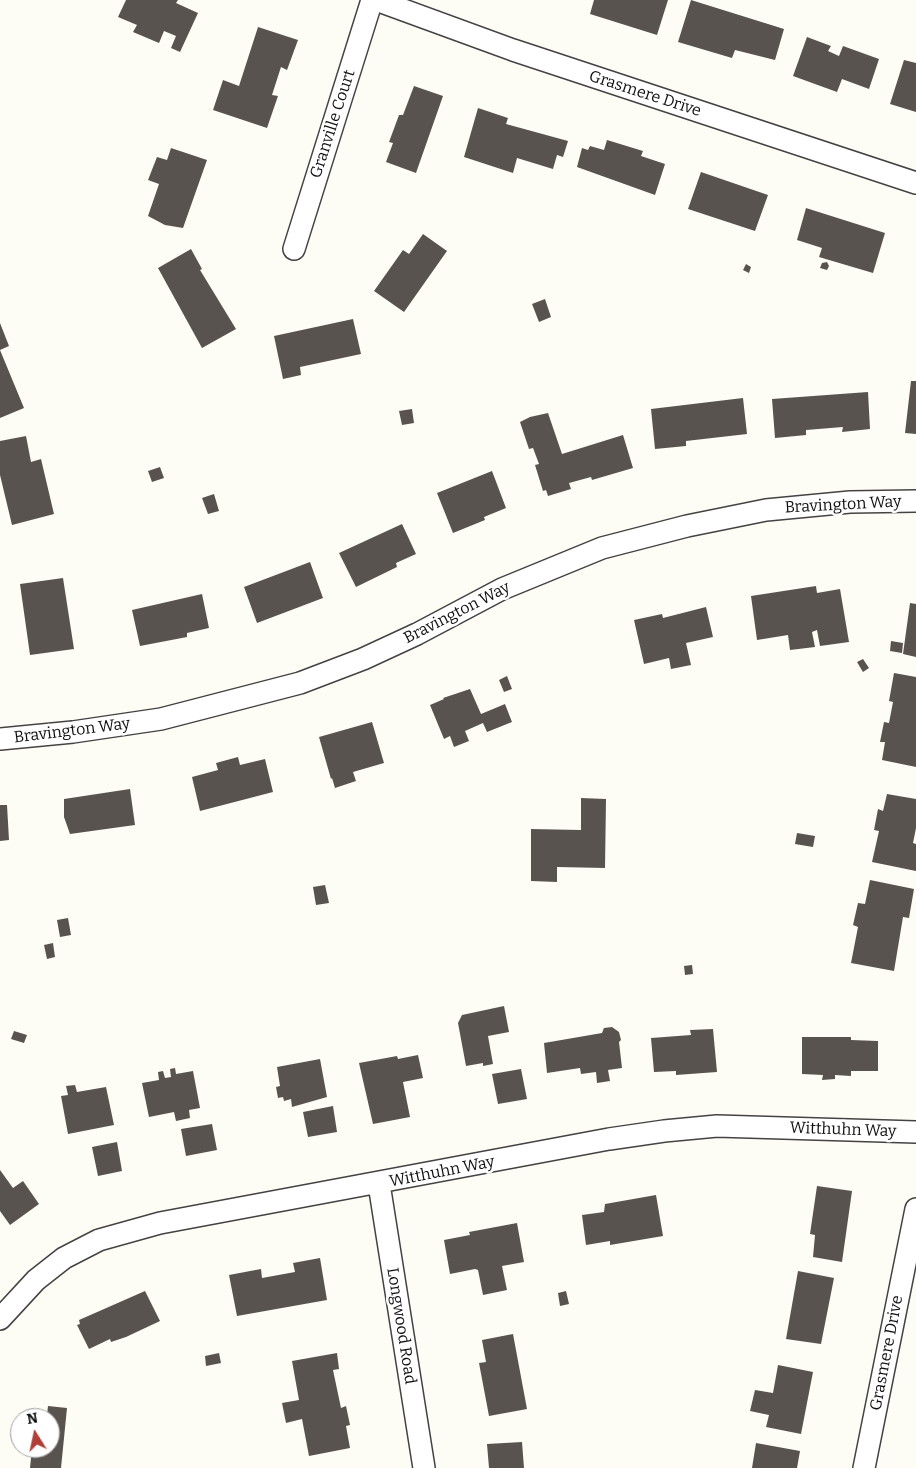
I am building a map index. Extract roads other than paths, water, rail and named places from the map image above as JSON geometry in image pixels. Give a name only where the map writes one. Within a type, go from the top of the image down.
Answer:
[{"type":"street","name":"Grasmere Drive","points":[[374,0],[512,50],[916,183]]},
{"type":"street","name":"Granville Court","points":[[294,248],[374,0]]},
{"type":"street","name":"Bravington Way","points":[[0,739],[73,732],[161,719],[300,683],[363,659],[417,634],[502,590],[602,548],[687,526],[766,510],[850,502],[916,501]]},
{"type":"street","name":"Witthuhn Way","points":[[0,1319],[36,1280],[64,1258],[99,1240],[160,1224],[609,1139],[672,1130],[717,1126],[916,1132]]},
{"type":"street","name":"Longwood Road","points":[[379,1184],[424,1468]]},
{"type":"street","name":"Grasmere Drive","points":[[864,1468],[916,1209]]}]
